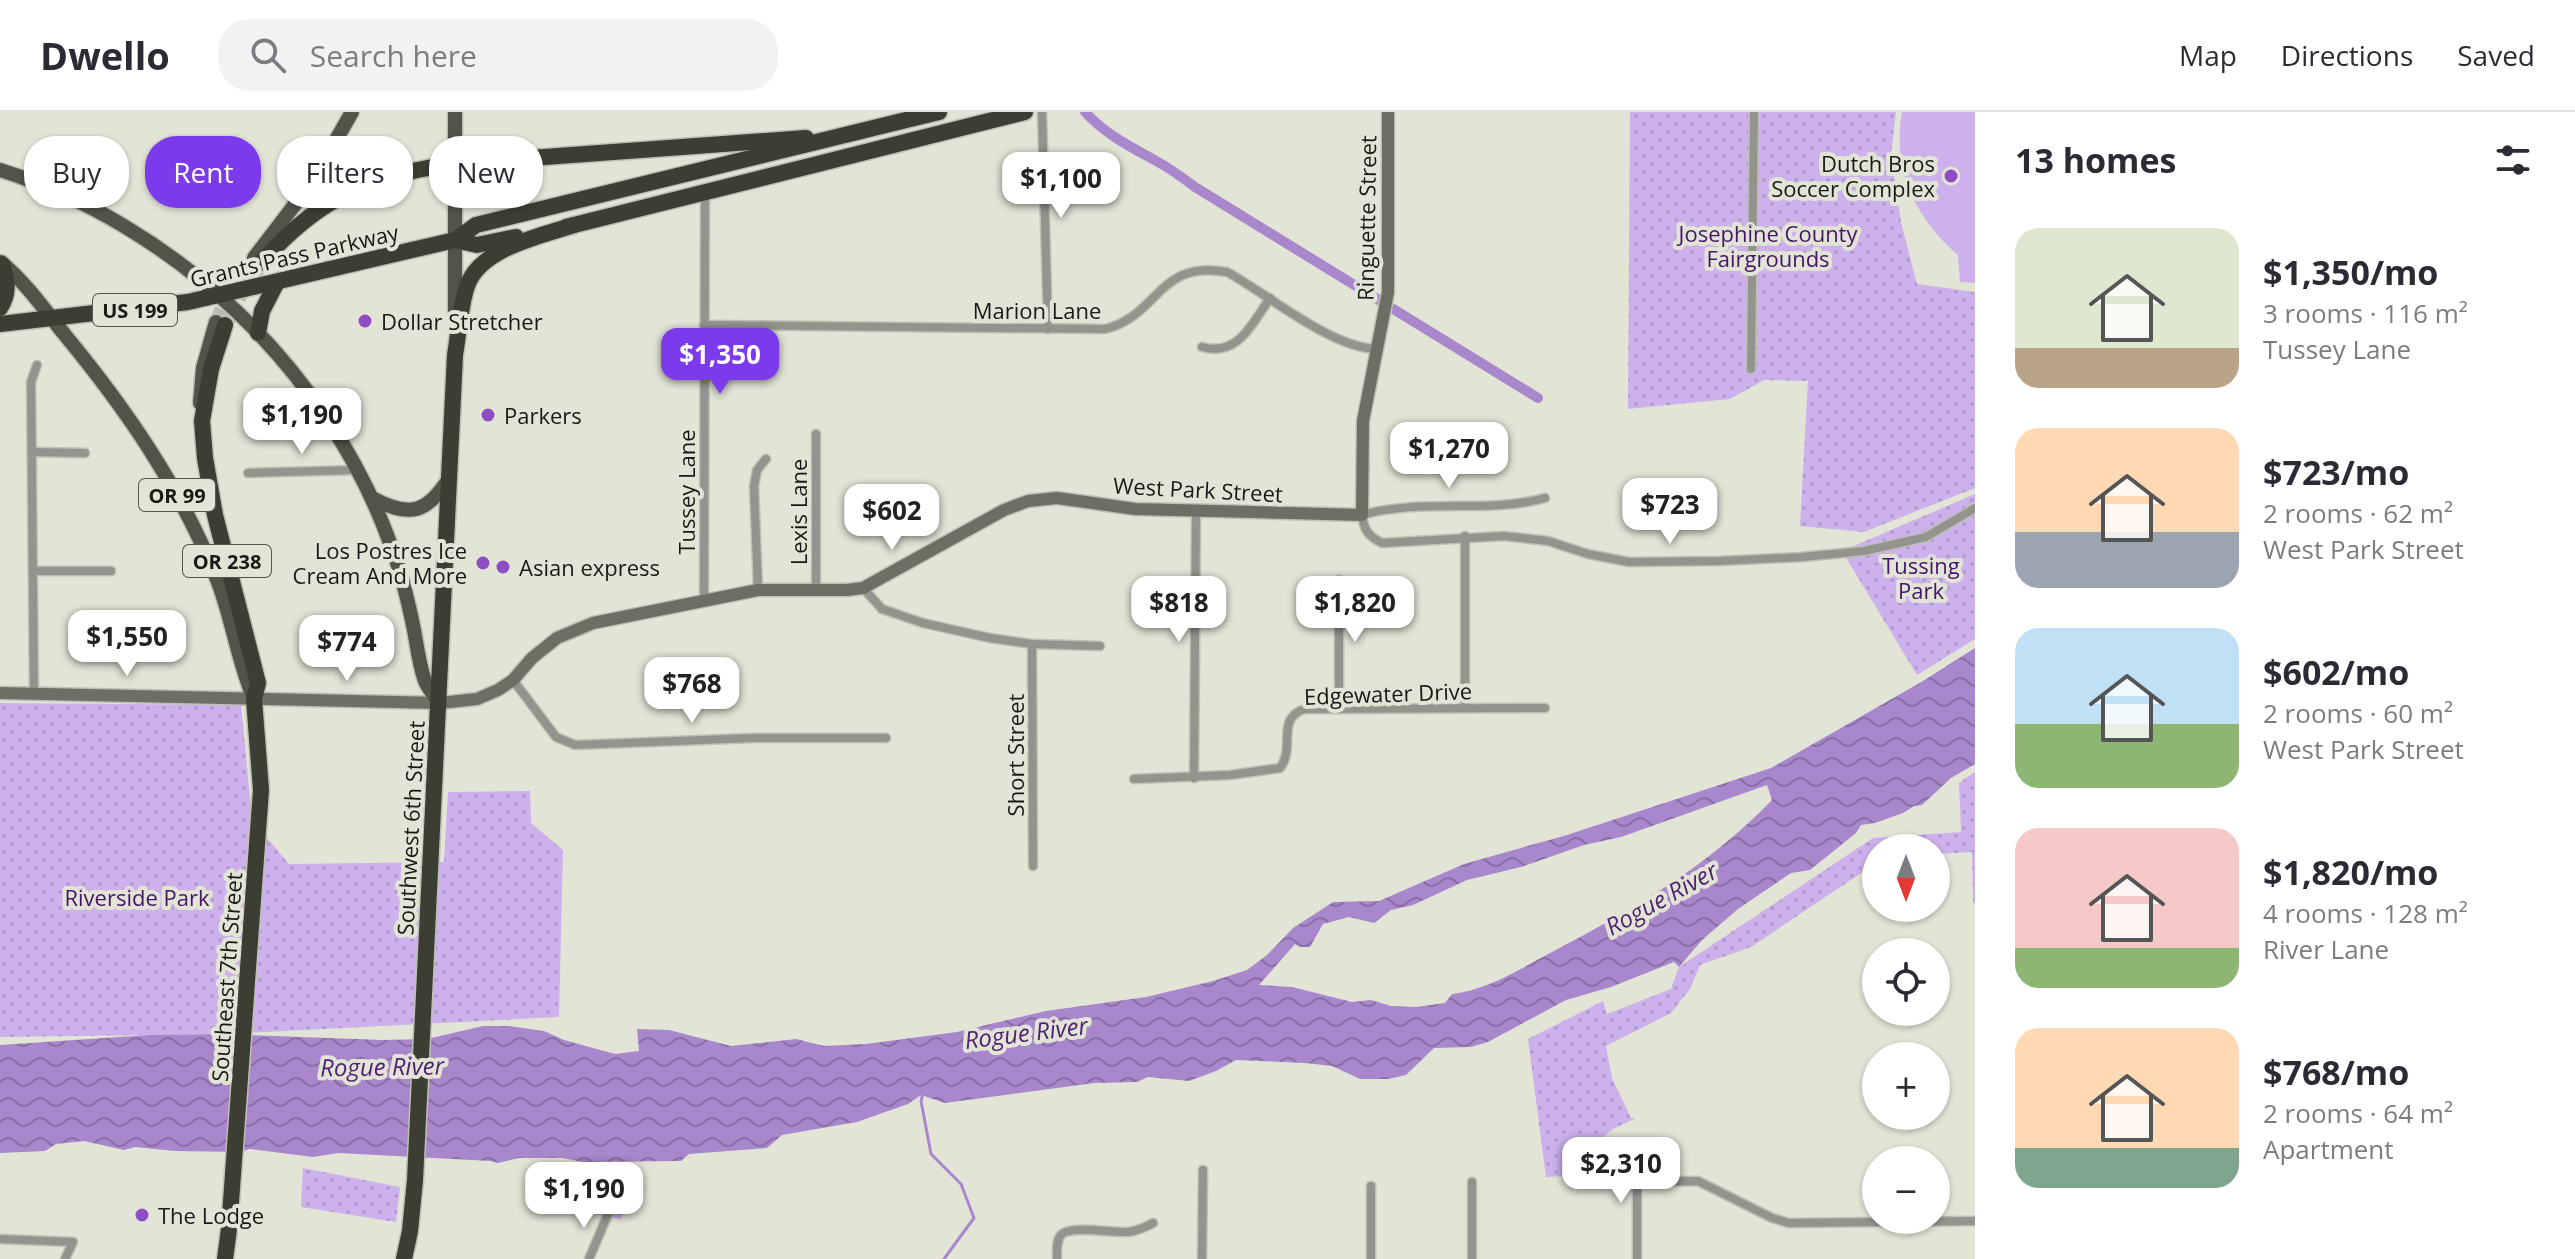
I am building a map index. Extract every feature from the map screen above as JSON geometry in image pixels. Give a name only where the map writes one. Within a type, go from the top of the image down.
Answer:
[{"type":"highway","name":"US 199","points":[[867,131],[939,112]]},
{"type":"highway","name":"US 199","points":[[574,225],[1025,112]]},
{"type":"highway","points":[[257,260],[321,209],[360,187],[408,171],[492,161],[867,131]]},
{"type":"highway","name":"Grants Pass Parkway","points":[[0,324],[143,309],[219,296],[455,240],[476,225],[867,131]]},
{"type":"highway","points":[[455,355],[467,283],[483,263],[504,249],[574,225]]},
{"type":"highway","name":"Grants Pass Parkway","points":[[455,240],[477,245],[574,225]]},
{"type":"highway","points":[[0,308],[7,293],[1,263]]},
{"type":"highway","points":[[258,333],[262,311],[277,282]]},
{"type":"highway","name":"OR 238","points":[[220,324],[202,421],[205,458],[215,515],[258,683],[254,699]]},
{"type":"highway","name":"Southwest 6th Street","points":[[404,1259],[415,1180],[455,355]]},
{"type":"highway","name":"Southeast 7th Street","points":[[225,1259],[261,790],[254,699]]},
{"type":"main road","points":[[257,260],[312,182],[352,112]]},
{"type":"main road","name":"Southwest 6th Street","points":[[455,112],[455,355]]},
{"type":"main road","points":[[0,170],[46,187],[106,217],[161,251],[219,296],[258,333],[299,379],[372,498],[406,593],[424,680],[440,703]]},
{"type":"main road","name":"OR 99","points":[[1,263],[18,278],[106,384],[150,448],[177,495],[216,578],[246,682],[254,699]]},
{"type":"main road","points":[[372,498],[392,509],[407,511],[423,507],[437,497],[450,477]]},
{"type":"street","points":[[1042,112],[1048,329]]},
{"type":"street","name":"Ringuette Street","points":[[1362,515],[1363,421],[1388,292],[1388,112]]},
{"type":"street","points":[[1751,369],[1754,112]]},
{"type":"street","name":"Tussey Lane","points":[[704,600],[705,193]]},
{"type":"street","name":"Marion Lane","points":[[704,325],[1105,329],[1126,322],[1175,277],[1206,269],[1227,272],[1342,342],[1364,349],[1377,349]]},
{"type":"street","points":[[1202,347],[1218,350],[1236,344],[1270,298]]},
{"type":"street","points":[[34,694],[31,382],[37,365]]},
{"type":"street","name":"Lexis Lane","points":[[816,434],[816,590]]},
{"type":"street","points":[[32,452],[85,453]]},
{"type":"street","points":[[758,590],[754,486],[757,470],[766,459]]},
{"type":"street","points":[[248,473],[357,470]]},
{"type":"street","name":"West Park Street","points":[[0,693],[440,703],[477,699],[513,680],[545,647],[577,627],[758,590],[863,588],[1004,510],[1028,501],[1057,498],[1135,509],[1362,515]]},
{"type":"street","points":[[1545,498],[1511,503],[1409,508],[1362,515],[1365,530],[1382,543],[1465,536],[1529,537],[1629,562],[1720,561],[1864,551],[1926,537],[1975,508]]},
{"type":"street","points":[[1194,778],[1196,511]]},
{"type":"street","points":[[1465,536],[1465,708]]},
{"type":"street","points":[[33,571],[111,571]]},
{"type":"street","points":[[1339,580],[1339,709]]},
{"type":"street","points":[[863,588],[882,609],[897,616],[967,633],[1032,644],[1100,646]]},
{"type":"street","name":"Short Street","points":[[1032,644],[1033,866]]},
{"type":"street","points":[[513,680],[556,737],[575,745],[752,738],[886,738]]},
{"type":"street","name":"Edgewater Drive","points":[[1134,779],[1194,778],[1280,768],[1287,759],[1292,715],[1305,709],[1545,708]]},
{"type":"street","points":[[1625,1148],[1637,1182],[1637,1259]]},
{"type":"street","points":[[1202,1259],[1203,1170]]},
{"type":"street","points":[[1637,1182],[1698,1181],[1772,1218],[1789,1223],[1975,1221]]},
{"type":"street","points":[[1472,1182],[1472,1259]]},
{"type":"street","points":[[1371,1186],[1371,1259]]},
{"type":"street","points":[[589,1259],[608,1214]]},
{"type":"street","points":[[1057,1259],[1060,1235],[1077,1230],[1138,1230],[1153,1223]]},
{"type":"street","points":[[0,1239],[73,1242],[65,1259]]},
{"type":"green space","name":"Josephine County Fairgrounds","points":[[1630,112],[1896,112],[1891,154],[1901,222],[1917,284],[1975,292],[1975,488],[1864,532],[1800,526],[1808,381],[1764,380],[1730,399],[1628,409]]},
{"type":"green space","points":[[1902,112],[1975,112],[1975,283],[1960,282],[1958,255],[1930,225],[1910,191],[1900,153]]},
{"type":"green space","name":"Tussing Park","points":[[1975,494],[1975,639],[1917,675],[1842,551]]},
{"type":"green space","name":"Riverside Park","points":[[0,703],[241,705],[252,820],[289,864],[444,862],[448,792],[530,791],[531,823],[563,850],[559,1017],[222,1034],[0,1037]]},
{"type":"green space","points":[[1975,772],[1975,903],[1972,852],[1950,853],[1950,834],[1932,834],[1961,832],[1959,783]]},
{"type":"green space","points":[[1862,845],[1862,872],[1751,947],[1700,965],[1690,989],[1671,1013],[1606,1046],[1612,1078],[1631,1118],[1636,1118],[1602,1138],[1602,1157],[1614,1173],[1546,1177],[1528,1039],[1603,1001],[1607,1014],[1671,989],[1679,967]]},
{"type":"green space","points":[[590,1165],[637,1174],[621,1219],[594,1214]]},
{"type":"green space","points":[[303,1168],[400,1187],[396,1222],[301,1207]]},
{"type":"water","name":"Rogue River","points":[[1975,648],[1975,764],[1951,778],[1922,805],[1875,823],[1861,825],[1856,833],[1810,870],[1791,873],[1738,909],[1702,940],[1679,967],[1674,962],[1611,987],[1566,1000],[1488,1042],[1471,1047],[1434,1048],[1406,1075],[1388,1079],[1360,1079],[1332,1066],[1236,1060],[1189,1081],[1148,1077],[1137,1082],[1094,1083],[945,1103],[921,1095],[908,1104],[857,1122],[782,1135],[767,1148],[689,1154],[681,1161],[583,1162],[563,1158],[519,1158],[498,1163],[338,1153],[313,1157],[250,1149],[239,1152],[175,1151],[135,1147],[124,1150],[84,1141],[56,1144],[45,1151],[0,1153],[0,1045],[149,1035],[427,1039],[483,1026],[544,1031],[615,1054],[639,1051],[637,1029],[669,1030],[731,1046],[796,1039],[824,1046],[866,1044],[957,1032],[1046,1011],[1146,997],[1213,981],[1247,970],[1267,955],[1293,928],[1333,902],[1379,901],[1464,864],[1567,835],[1771,768]],"holes":[[[1767,785],[1772,800],[1721,846],[1641,902],[1504,978],[1452,994],[1445,1003],[1391,1006],[1371,1000],[1352,1002],[1292,987],[1259,985],[1295,944],[1310,947],[1323,924],[1349,917],[1374,923],[1391,910],[1413,905],[1467,880],[1621,837]]]},
{"type":"waterway","points":[[1085,112],[1119,140],[1538,398]]},
{"type":"waterway","points":[[923,1093],[921,1101],[931,1154],[961,1184],[974,1218],[944,1259]]},
{"type":"tunnel","points":[[216,322],[231,290],[254,258]]},
{"type":"tunnel","points":[[227,320],[239,295],[261,263]]},
{"type":"place","name":"Dutch Bros Soccer Complex","points":[[1951,176]]},
{"type":"place","name":"Dollar Stretcher","points":[[365,321]]},
{"type":"place","name":"Parkers","points":[[488,415]]},
{"type":"place","name":"Los Postres Ice Cream And More","points":[[483,563]]},
{"type":"place","name":"Asian express","points":[[503,567]]},
{"type":"place","name":"The Lodge","points":[[142,1215]]}]
